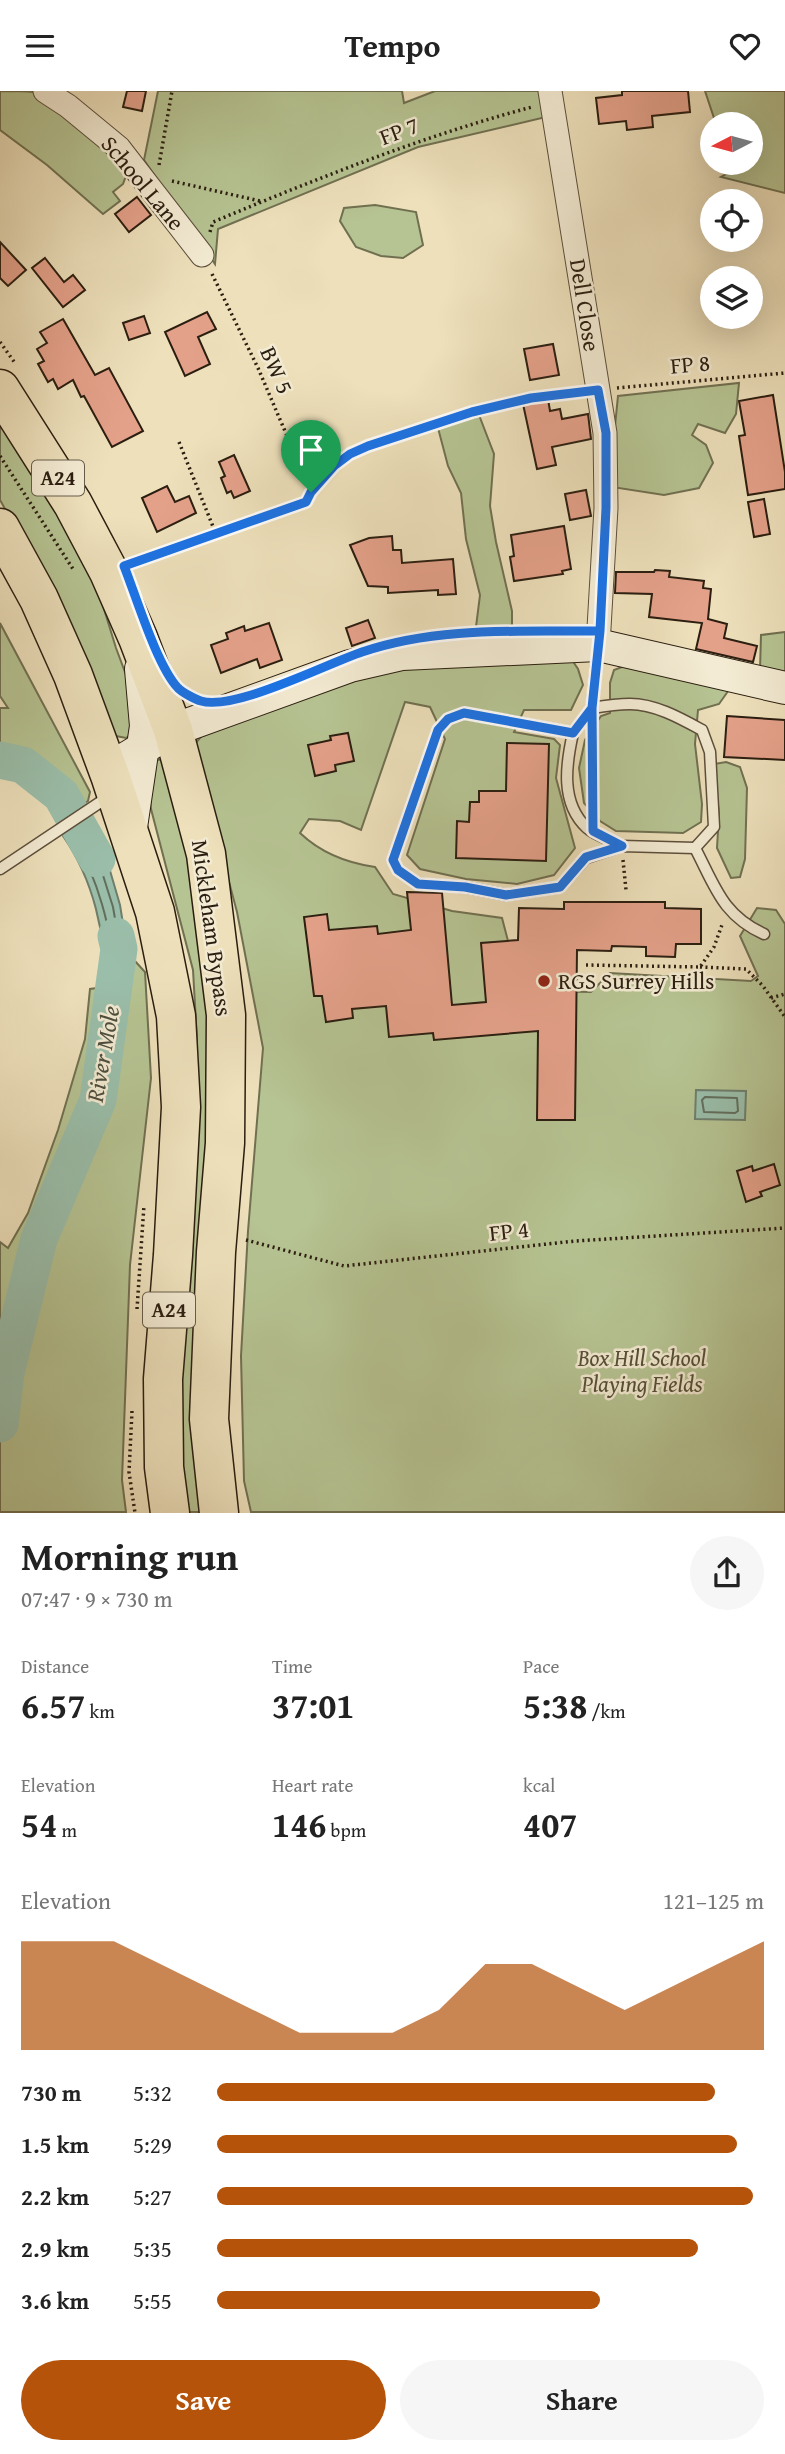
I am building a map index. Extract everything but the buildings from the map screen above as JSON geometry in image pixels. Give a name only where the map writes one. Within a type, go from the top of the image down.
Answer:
[{"type":"highway","name":"Mickleham Bypass","points":[[11,381],[109,572],[138,638],[159,738],[206,853],[226,1015],[225,1143],[216,1252],[209,1419],[219,1513]]},
{"type":"highway","name":"A24","points":[[0,528],[39,599],[73,675],[106,789],[130,834],[156,912],[176,1016],[181,1107],[163,1379],[164,1468],[170,1513]]},
{"type":"main road","points":[[106,789],[120,762],[159,738],[350,666],[402,654],[598,645],[785,688]]},
{"type":"main road","points":[[130,834],[159,738]]},
{"type":"street","name":"School Lane","points":[[46,91],[151,175],[202,255]]},
{"type":"street","name":"Dell Close","points":[[551,97],[606,433],[606,508],[598,645]]},
{"type":"lane","points":[[598,645],[592,708],[573,733],[566,763],[569,802],[587,828],[622,846]]},
{"type":"lane","points":[[573,733],[464,713],[448,719],[438,730],[393,860],[398,870],[418,884],[465,887],[506,895],[560,887],[586,857],[622,846],[695,848],[714,827],[710,752],[702,730],[672,715],[644,706],[630,704],[592,708]]},
{"type":"lane","points":[[0,869],[32,849],[106,789]]},
{"type":"lane","points":[[695,848],[728,910],[748,927],[764,935]]},
{"type":"path","points":[[172,91],[151,175],[262,202]]},
{"type":"path","name":"FP 7","points":[[202,255],[213,222],[468,124],[551,97]]},
{"type":"path","name":"BW 5","points":[[202,255],[258,368],[311,492]]},
{"type":"path","points":[[0,342],[11,381]]},
{"type":"path","name":"FP 8","points":[[311,492],[334,466],[350,454],[472,412],[531,398],[785,373]]},
{"type":"path","points":[[179,442],[216,534]]},
{"type":"path","points":[[109,572],[306,502],[311,492]]},
{"type":"path","points":[[592,708],[593,831]]},
{"type":"path","points":[[622,846],[625,890]]},
{"type":"path","points":[[700,967],[715,947],[728,910]]},
{"type":"path","points":[[586,965],[746,969],[785,1017]]},
{"type":"path","points":[[771,998],[785,994]]},
{"type":"path","points":[[137,1312],[145,1205]]},
{"type":"path","name":"FP 4","points":[[241,1238],[344,1266],[575,1241],[785,1228]]},
{"type":"path","points":[[132,1405],[129,1472],[135,1513]]},
{"type":"green space","points":[[0,91],[33,92],[57,106],[83,128],[127,173],[123,184],[113,192],[120,201],[103,214],[47,165],[0,130]]},
{"type":"green space","points":[[158,91],[402,91],[404,103],[435,91],[542,91],[546,117],[418,147],[218,229],[215,264],[144,160]]},
{"type":"green space","points":[[705,91],[785,91],[785,193],[721,177],[763,175],[763,112],[712,112]]},
{"type":"green space","points":[[375,205],[416,212],[423,245],[403,258],[381,256],[356,247],[340,221],[344,208]]},
{"type":"green space","points":[[739,383],[736,414],[725,433],[698,424],[692,435],[706,445],[713,463],[699,488],[664,495],[612,487],[618,396]]},
{"type":"green space","points":[[0,406],[91,567],[138,707],[136,731],[126,738],[116,736],[107,725],[37,566],[0,500]]},
{"type":"green space","points":[[479,415],[494,454],[490,506],[512,611],[512,626],[476,627],[480,595],[466,539],[461,493],[448,466],[438,428]]},
{"type":"green space","points":[[0,623],[90,792],[88,801],[81,806],[40,757],[0,746],[0,708],[8,708],[0,696]]},
{"type":"green space","points":[[785,632],[785,675],[760,670],[761,635]]},
{"type":"green space","name":"Box Hill School Playing Fields","points":[[572,660],[583,685],[571,710],[524,710],[514,732],[554,739],[560,745],[556,778],[575,848],[554,875],[517,884],[466,879],[420,869],[407,855],[445,739],[430,707],[405,702],[361,830],[340,821],[309,819],[300,833],[335,856],[375,867],[393,894],[452,911],[502,918],[508,941],[512,983],[531,991],[591,992],[610,973],[751,981],[758,976],[740,936],[757,908],[776,910],[785,924],[785,1512],[251,1512],[244,1481],[241,1356],[263,1048],[237,912],[193,746],[206,731],[399,664]]},
{"type":"green space","points":[[627,665],[731,687],[719,704],[698,710],[695,744],[702,804],[701,822],[683,833],[616,831],[600,821],[584,803],[579,768],[585,740],[601,716],[610,713],[610,683],[614,670]]},
{"type":"green space","points":[[168,759],[188,846],[211,1023],[206,1512],[184,1512],[179,1476],[188,1105],[197,1040],[193,970],[151,809],[147,773],[157,760]]},
{"type":"green space","points":[[726,762],[740,767],[747,788],[745,859],[740,877],[731,878],[717,848],[719,814],[714,764]]},
{"type":"green space","points":[[134,960],[145,972],[151,1078],[130,1265],[122,1480],[126,1512],[0,1512],[0,1242],[8,1248],[28,1213],[58,1130],[85,1039],[90,989],[121,985]]},
{"type":"water","points":[[90,816],[104,850],[120,905],[130,967],[121,985],[104,988],[103,948],[96,909],[82,871],[63,836]]},
{"type":"water","points":[[696,1090],[746,1091],[745,1120],[695,1119]]},
{"type":"waterway","name":"River Mole","points":[[0,760],[23,765],[61,795],[97,859]]},
{"type":"waterway","name":"River Mole","points":[[0,1424],[6,1373],[39,1239],[98,1100],[119,949],[116,936]]},
{"type":"place","name":"RGS Surrey Hills","points":[[544,981]]},
{"type":"route","points":[[311,492],[306,502],[124,566],[160,657],[178,688],[201,701],[232,700],[265,691],[364,651],[405,639],[445,634],[600,631],[592,708],[573,733],[464,713],[448,719],[438,730],[393,860],[398,870],[418,884],[465,887],[506,895],[560,887],[586,857],[622,846],[593,831],[592,708],[598,645],[600,631],[606,508],[606,433],[598,390],[531,398],[472,412],[368,446],[350,454],[334,466],[311,492]]}]
